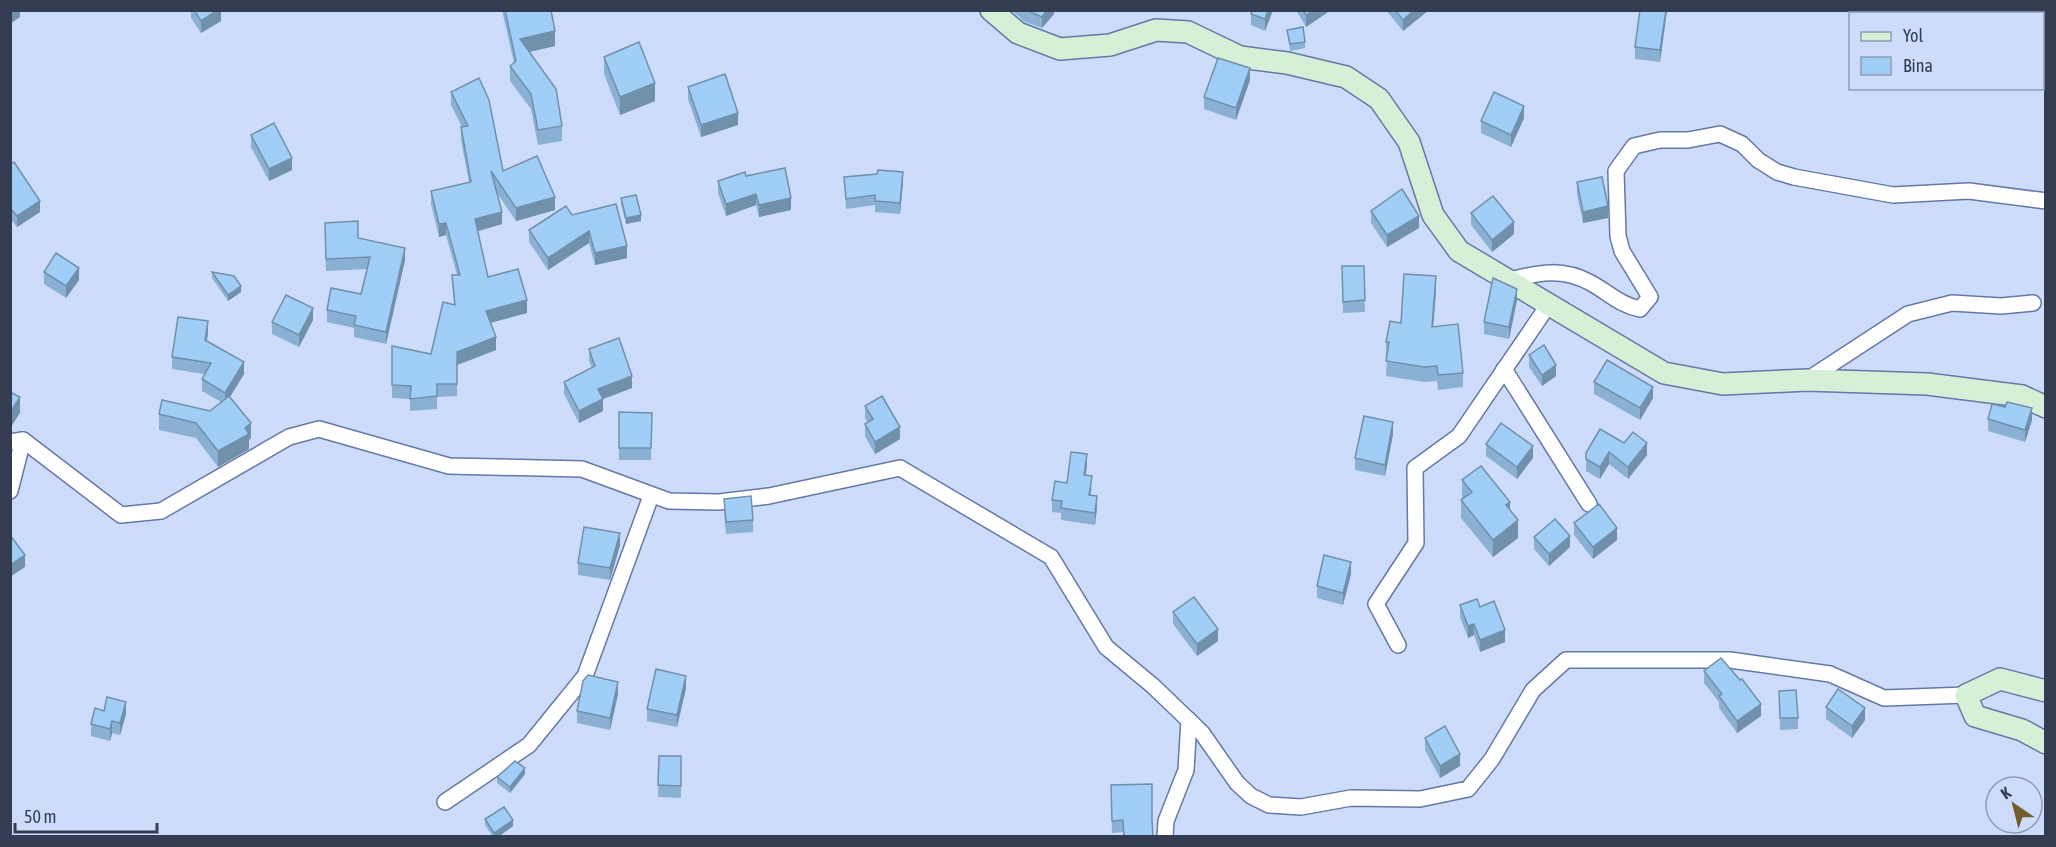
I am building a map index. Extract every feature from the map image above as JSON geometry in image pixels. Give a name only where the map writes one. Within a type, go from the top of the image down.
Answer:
[{"type":"street","points":[[991,10],[1018,33],[1060,49],[1110,45],[1156,30],[1188,32],[1240,57],[1287,63],[1346,77],[1379,99],[1409,142],[1433,215],[1459,251],[1664,373],[1723,384],[1807,380],[1927,384],[2022,396],[2046,407]]},
{"type":"street","points":[[1510,280],[1539,272],[1564,272],[1591,283],[1623,305],[1640,309],[1650,297],[1622,251],[1618,236],[1616,171],[1634,146],[1660,140],[1688,140],[1720,134],[1742,144],[1758,160],[1777,172],[1893,195],[1970,191],[2046,201]]},
{"type":"street","points":[[1807,380],[1908,314],[1952,303],[2001,306],[2033,303]]},
{"type":"street","points":[[1398,645],[1376,604],[1416,543],[1415,468],[1459,436],[1549,304]]},
{"type":"street","points":[[1504,369],[1589,504]]},
{"type":"street","points":[[10,491],[17,441],[121,515],[160,511],[289,437],[319,429],[449,466],[582,469],[669,501],[719,502],[769,496],[900,468],[1052,557],[1106,647],[1202,733],[1237,783],[1251,796],[1269,805],[1301,807],[1351,798],[1420,800],[1468,789],[1492,759],[1533,690],[1566,660],[1730,660],[1830,674],[1884,698],[1966,695],[2000,679],[2046,691]]},
{"type":"street","points":[[445,802],[529,745],[585,675],[651,495]]},
{"type":"street","points":[[1966,695],[1975,716],[2022,730],[2046,743]]},
{"type":"street","points":[[1165,837],[1166,821],[1186,770],[1189,720]]},
{"type":"building","points":[[194,10],[218,10],[201,21]]},
{"type":"building","points":[[505,10],[551,10],[555,31],[520,39],[556,89],[562,126],[538,130],[531,94],[510,66],[516,61]]},
{"type":"building","points":[[1026,10],[1047,10],[1042,17]]},
{"type":"building","points":[[1252,10],[1268,10],[1265,19],[1251,14]]},
{"type":"building","points":[[1303,10],[1313,10],[1306,15]]},
{"type":"building","points":[[1395,10],[1414,10],[1403,20]]},
{"type":"building","points":[[1640,10],[1666,10],[1660,50],[1635,47]]},
{"type":"building","points":[[1303,27],[1305,42],[1290,44],[1287,30]]},
{"type":"building","points":[[639,42],[655,83],[620,97],[604,57]]},
{"type":"building","points":[[1218,58],[1250,68],[1236,108],[1204,97]]},
{"type":"building","points":[[725,74],[738,113],[701,125],[688,87]]},
{"type":"building","points":[[479,78],[489,100],[503,171],[537,156],[555,197],[516,208],[491,171],[502,212],[475,219],[488,277],[518,269],[527,300],[486,311],[496,337],[457,352],[457,384],[437,384],[437,396],[410,399],[411,386],[392,385],[392,346],[431,354],[443,302],[455,305],[452,275],[460,275],[446,223],[439,224],[431,191],[471,182],[461,127],[468,126],[451,92]]},
{"type":"building","points":[[1494,92],[1524,106],[1511,135],[1481,121]]},
{"type":"building","points":[[274,123],[292,158],[269,169],[251,135]]},
{"type":"building","points":[[14,162],[40,201],[17,216],[10,208],[10,165]]},
{"type":"building","points":[[785,168],[791,198],[759,205],[756,194],[726,204],[718,181],[745,172],[746,176]]},
{"type":"building","points":[[878,170],[903,172],[900,203],[875,201],[875,195],[846,199],[844,177],[877,174]]},
{"type":"building","points":[[1602,177],[1608,206],[1583,212],[1577,182]]},
{"type":"building","points":[[1402,189],[1419,216],[1387,235],[1371,211]]},
{"type":"building","points":[[636,195],[641,215],[626,218],[621,198]]},
{"type":"building","points":[[1493,196],[1514,222],[1492,240],[1471,213]]},
{"type":"building","points":[[616,204],[627,246],[595,253],[589,231],[548,258],[529,230],[566,206],[572,215]]},
{"type":"building","points":[[358,221],[358,238],[405,248],[386,332],[354,325],[356,316],[327,310],[331,288],[361,294],[370,257],[326,259],[325,223]]},
{"type":"building","points":[[56,253],[79,268],[66,286],[44,272]]},
{"type":"building","points":[[1342,266],[1364,266],[1365,300],[1343,302]]},
{"type":"building","points":[[212,272],[234,276],[241,286],[228,295]]},
{"type":"building","points":[[1404,274],[1436,276],[1432,327],[1458,324],[1463,373],[1438,375],[1437,366],[1424,367],[1386,361],[1389,342],[1386,342],[1390,321],[1401,323]]},
{"type":"building","points":[[1493,278],[1517,289],[1509,327],[1484,322]]},
{"type":"building","points":[[286,295],[313,308],[299,335],[272,322]]},
{"type":"building","points":[[178,317],[208,321],[205,340],[244,362],[225,393],[202,379],[211,363],[172,357]]},
{"type":"building","points":[[619,338],[632,376],[598,389],[603,399],[579,411],[564,382],[595,366],[589,349]]},
{"type":"building","points":[[1544,345],[1556,365],[1542,375],[1529,355]]},
{"type":"building","points":[[1607,360],[1653,387],[1640,408],[1594,382]]},
{"type":"building","points":[[10,392],[20,397],[11,411],[10,410]]},
{"type":"building","points":[[229,396],[251,423],[245,428],[249,434],[218,451],[196,423],[159,414],[162,400],[210,411]]},
{"type":"building","points":[[882,396],[900,427],[875,442],[865,424],[873,419],[865,406]]},
{"type":"building","points":[[2007,402],[2032,408],[2025,430],[1988,419],[1992,404],[2005,407]]},
{"type":"building","points":[[619,412],[652,413],[651,448],[619,448]]},
{"type":"building","points":[[1364,416],[1393,422],[1385,465],[1355,458]]},
{"type":"building","points":[[1501,423],[1533,446],[1517,467],[1486,444]]},
{"type":"building","points":[[1600,429],[1624,443],[1633,432],[1647,443],[1628,467],[1609,452],[1600,467],[1586,459],[1586,453]]},
{"type":"building","points":[[1071,452],[1087,454],[1084,475],[1092,476],[1089,495],[1097,496],[1095,513],[1061,508],[1062,501],[1052,500],[1055,481],[1067,483]]},
{"type":"building","points":[[1481,466],[1510,502],[1506,505],[1518,520],[1493,540],[1461,500],[1472,492],[1462,480]]},
{"type":"building","points":[[751,496],[753,520],[726,522],[724,499]]},
{"type":"building","points":[[1599,504],[1617,528],[1593,547],[1574,523]]},
{"type":"building","points":[[1555,519],[1570,536],[1549,554],[1534,537]]},
{"type":"building","points":[[584,527],[620,533],[610,568],[578,563]]},
{"type":"building","points":[[10,535],[25,555],[10,565]]},
{"type":"building","points":[[1324,555],[1351,562],[1343,593],[1317,586]]},
{"type":"building","points":[[1194,597],[1218,629],[1197,644],[1173,612]]},
{"type":"building","points":[[1477,599],[1480,607],[1494,601],[1505,630],[1480,640],[1474,624],[1468,626],[1460,605]]},
{"type":"building","points":[[1721,658],[1740,680],[1742,679],[1761,704],[1737,721],[1719,696],[1722,694],[1704,671]]},
{"type":"building","points":[[656,669],[686,676],[677,715],[647,709]]},
{"type":"building","points":[[588,675],[618,682],[610,718],[577,711],[583,681]]},
{"type":"building","points":[[1838,689],[1865,708],[1852,726],[1826,707]]},
{"type":"building","points":[[1796,690],[1798,718],[1780,718],[1779,691]]},
{"type":"building","points":[[107,697],[126,702],[120,723],[112,721],[110,729],[91,724],[95,708],[104,711]]},
{"type":"building","points":[[1445,726],[1460,754],[1440,766],[1425,738]]},
{"type":"building","points":[[659,756],[681,756],[681,786],[658,785]]},
{"type":"building","points":[[515,761],[525,768],[510,787],[497,777]]},
{"type":"building","points":[[1152,784],[1153,837],[1124,837],[1123,820],[1112,821],[1111,785]]},
{"type":"building","points":[[504,807],[513,820],[494,833],[485,819]]}]
